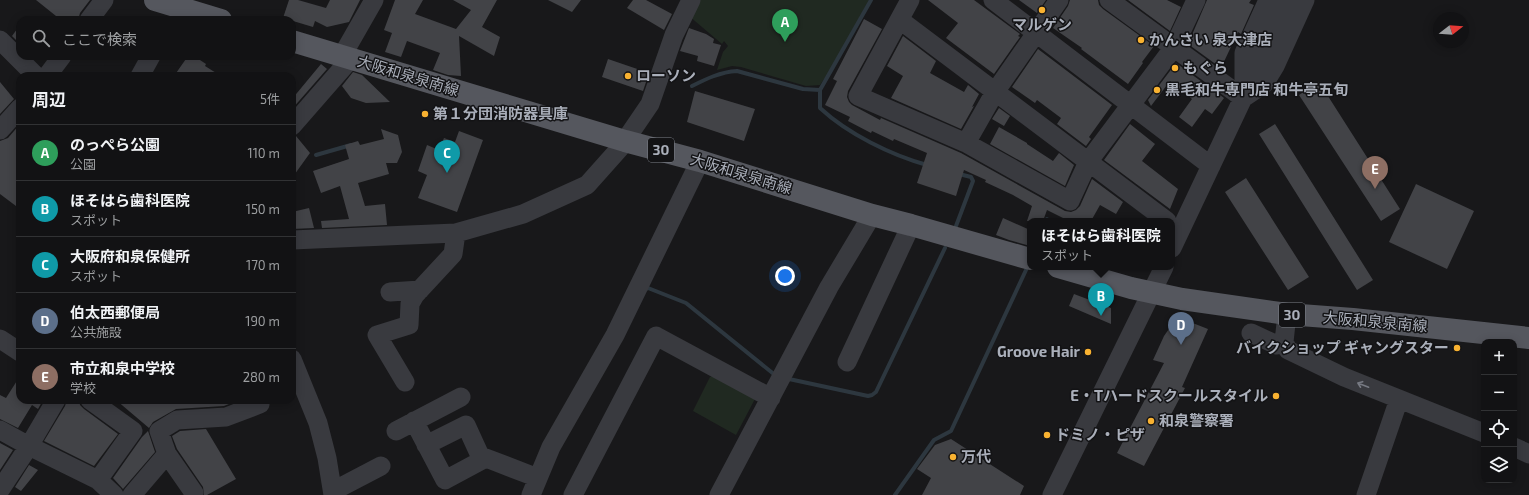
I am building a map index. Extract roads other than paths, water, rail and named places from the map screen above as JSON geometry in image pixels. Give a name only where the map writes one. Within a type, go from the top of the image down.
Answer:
[{"type":"main road","points":[[155,0],[179,9],[206,16]]},
{"type":"main road","name":"大阪和泉泉南線","points":[[296,42],[625,141],[700,161],[872,215],[1027,258]]},
{"type":"main road","name":"大阪和泉泉南線","points":[[1069,270],[1182,300],[1287,314],[1353,319],[1529,338]]},
{"type":"street","points":[[92,16],[104,0]]},
{"type":"street","points":[[296,121],[347,63],[345,57],[346,50],[374,0]]},
{"type":"street","points":[[296,240],[456,233],[523,214],[587,185],[625,141],[650,104],[674,35],[692,0]]},
{"type":"street","points":[[910,0],[858,96],[966,142],[1070,201],[1088,162],[1174,47],[1196,0]]},
{"type":"street","points":[[993,0],[1210,166]]},
{"type":"street","points":[[966,142],[995,92],[1059,0]]},
{"type":"street","points":[[1109,0],[1243,98]]},
{"type":"street","points":[[1243,98],[1244,53],[1268,0]]},
{"type":"street","points":[[1175,222],[1210,166],[1288,0]]},
{"type":"street","points":[[1243,98],[1264,84],[1275,66],[1305,0]]},
{"type":"street","points":[[900,20],[1164,218]]},
{"type":"street","points":[[0,40],[16,56]]},
{"type":"street","points":[[20,60],[32,72]]},
{"type":"street","points":[[50,72],[59,60]]},
{"type":"street","points":[[142,72],[149,60]]},
{"type":"street","points":[[0,130],[16,112]]},
{"type":"street","points":[[414,421],[445,480],[486,458],[534,487],[551,447],[615,335],[700,161]]},
{"type":"street","points":[[718,495],[829,287],[872,215]]},
{"type":"street","points":[[847,362],[911,225]]},
{"type":"street","points":[[405,382],[378,335],[409,325],[410,304],[415,295],[453,254],[456,233]]},
{"type":"street","points":[[1056,494],[1163,270]]},
{"type":"street","points":[[390,292],[420,290]]},
{"type":"street","points":[[1287,314],[1284,342],[1288,350],[1344,377],[1481,432]]},
{"type":"street","points":[[1251,333],[1277,345],[1284,342]]},
{"type":"street","points":[[573,495],[656,336],[771,398]]},
{"type":"street","points":[[296,369],[318,423],[328,458],[333,492],[381,466]]},
{"type":"street","points":[[396,430],[461,397]]},
{"type":"street","points":[[1366,495],[1399,399]]},
{"type":"street","points":[[0,490],[29,446],[54,404]]},
{"type":"street","points":[[96,404],[133,431],[98,480]]},
{"type":"street","points":[[193,495],[194,494],[167,454],[159,431],[177,420],[226,417],[260,404]]},
{"type":"street","points":[[426,445],[466,425],[482,460]]},
{"type":"street","points":[[0,430],[98,480],[114,495]]},
{"type":"street","points":[[1517,448],[1529,454]]},
{"type":"street","points":[[132,495],[167,454]]},
{"type":"waterway","points":[[871,0],[820,90],[820,108],[831,118],[870,142],[899,156],[927,165]]},
{"type":"waterway","points":[[692,86],[719,74],[737,71],[803,89],[820,90]]},
{"type":"waterway","points":[[316,155],[351,145]]},
{"type":"waterway","points":[[956,226],[973,181],[971,177],[959,174]]},
{"type":"waterway","points":[[789,379],[868,396],[876,392],[945,248]]},
{"type":"waterway","points":[[895,495],[934,440],[951,431],[1026,270]]},
{"type":"waterway","points":[[644,290],[648,288],[686,303],[775,375]]},
{"type":"place","name":"マルゲン","points":[[1042,10]]},
{"type":"place","name":"かんさい 泉大津店","points":[[1141,40]]},
{"type":"place","name":"のっぺら公園","points":[[785,42]]},
{"type":"place","name":"もぐら","points":[[1175,68]]},
{"type":"place","name":"ローソン","points":[[628,76]]},
{"type":"place","name":"黒毛和牛専門店 和牛亭五旬","points":[[1157,90]]},
{"type":"place","name":"第１分団消防器具庫","points":[[425,114]]},
{"type":"place","name":"大阪府和泉保健所","points":[[447,173]]},
{"type":"place","name":"市立和泉中学校","points":[[1375,189]]},
{"type":"place","name":"ほそはら歯科医院","points":[[1101,316]]},
{"type":"place","name":"伯太西郵便局","points":[[1181,345]]},
{"type":"place","name":"バイクショップ ギャングスター","points":[[1457,348]]},
{"type":"place","name":"Groove Hair","points":[[1088,352]]},
{"type":"place","name":"E・Tハードスクールスタイル","points":[[1276,396]]},
{"type":"place","name":"和泉警察署","points":[[1151,421]]},
{"type":"place","name":"ドミノ・ピザ","points":[[1047,435]]},
{"type":"place","name":"万代","points":[[953,457]]}]
